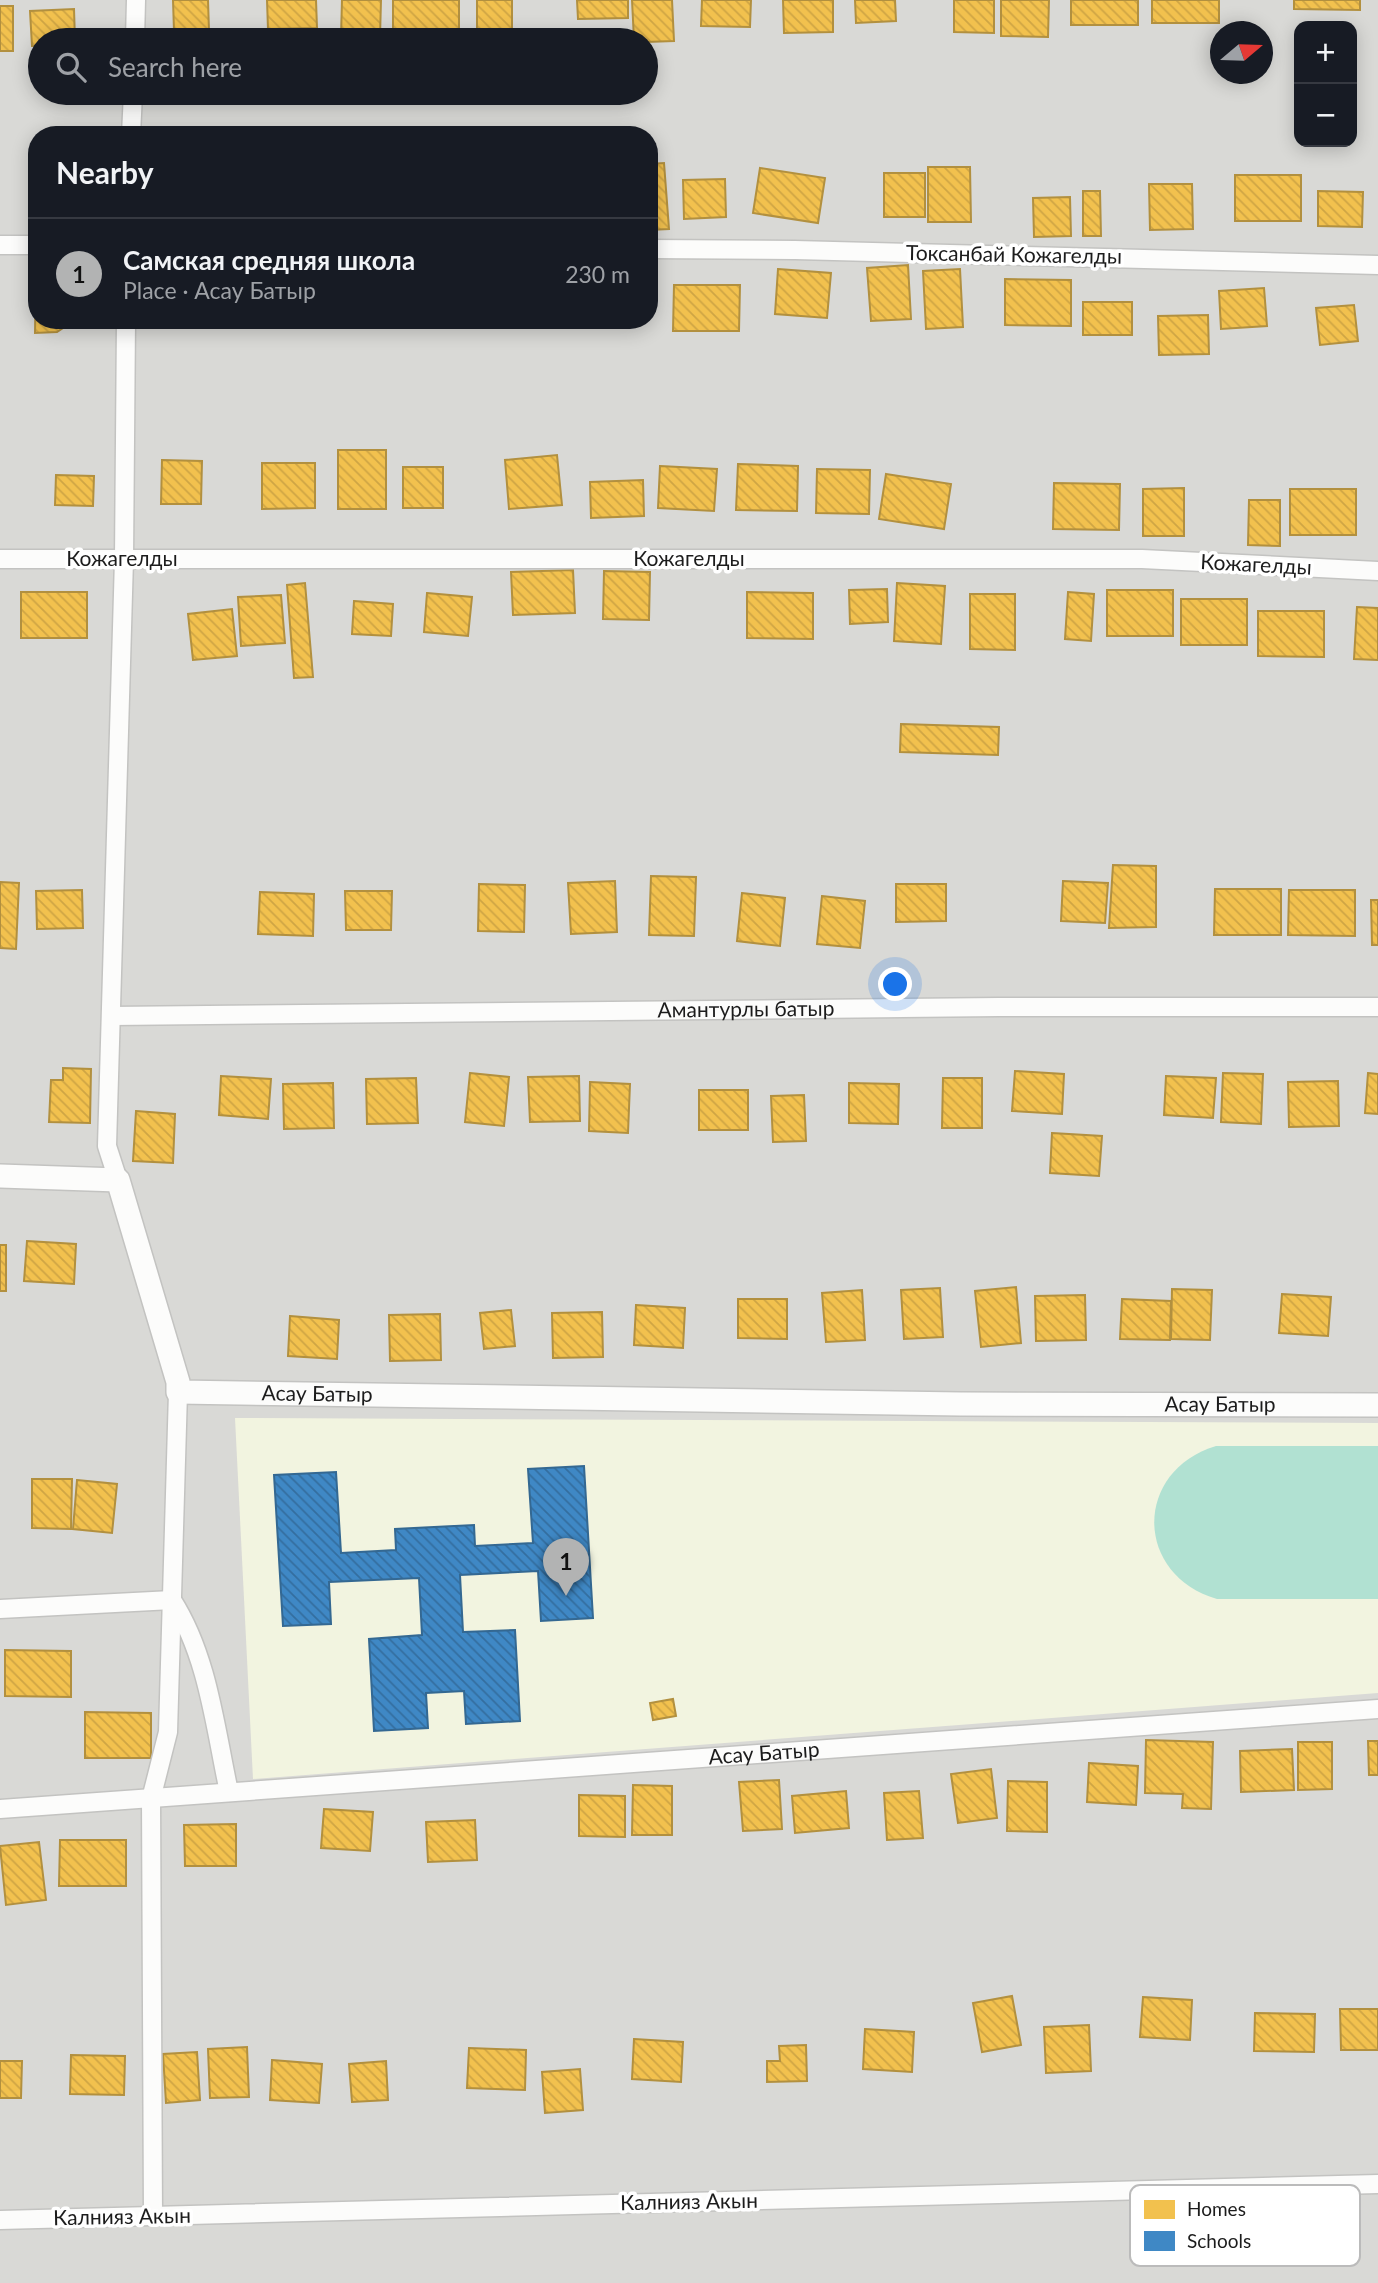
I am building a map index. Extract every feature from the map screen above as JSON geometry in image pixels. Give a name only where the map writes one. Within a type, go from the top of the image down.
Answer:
[{"type":"street","points":[[135,28],[136,0]]},
{"type":"street","points":[[131,126],[132,105]]},
{"type":"street","points":[[0,245],[28,245]]},
{"type":"street","name":"Токсанбай Кожагелды","points":[[658,249],[1378,265]]},
{"type":"street","points":[[126,329],[124,559],[107,1146],[178,1382],[168,1732],[151,1799],[153,2216]]},
{"type":"street","name":"Кожагелды","points":[[0,559],[1142,559],[1378,571]]},
{"type":"street","name":"Амантурлы батыр","points":[[112,1016],[971,1007],[1378,1007]]},
{"type":"street","points":[[0,1175],[118,1181]]},
{"type":"street","name":"Асау Батыр","points":[[178,1392],[961,1404],[1378,1405]]},
{"type":"street","points":[[0,1609],[172,1600]]},
{"type":"street","points":[[172,1600],[186,1621],[201,1663],[229,1792]]},
{"type":"street","name":"Асау Батыр","points":[[0,1809],[1378,1709]]},
{"type":"street","name":"Калнияз Акын","points":[[1340,2185],[1378,2184]]},
{"type":"street","name":"Калнияз Акын","points":[[0,2220],[1130,2190]]},
{"type":"shaded area","points":[[0,0],[1378,0],[1378,2283],[0,2283]]},
{"type":"shaded area","points":[[235,1418],[1378,1423],[1378,1693],[253,1779]]},
{"type":"green space","points":[[1216,1446],[1378,1446],[1378,1599],[1217,1599],[1190,1587],[1170,1568],[1158,1547],[1154,1523],[1158,1499],[1169,1477],[1189,1459]]},
{"type":"building: Homes","points":[[173,0],[208,0],[209,28],[174,28]]},
{"type":"building: Homes","points":[[267,0],[316,0],[317,28],[268,28]]},
{"type":"building: Homes","points":[[342,0],[381,0],[380,28],[341,28]]},
{"type":"building: Homes","points":[[393,0],[459,0],[459,28],[393,28]]},
{"type":"building: Homes","points":[[477,0],[512,0],[512,28],[477,28]]},
{"type":"building: Homes","points":[[577,0],[628,0],[628,18],[578,19]]},
{"type":"building: Homes","points":[[632,0],[672,0],[674,41],[658,42],[658,28],[633,28]]},
{"type":"building: Homes","points":[[702,0],[751,0],[750,27],[701,26]]},
{"type":"building: Homes","points":[[783,0],[833,0],[833,32],[784,33]]},
{"type":"building: Homes","points":[[855,0],[895,0],[896,21],[856,23]]},
{"type":"building: Homes","points":[[954,0],[994,0],[994,33],[954,32]]},
{"type":"building: Homes","points":[[1001,0],[1049,0],[1048,37],[1001,36]]},
{"type":"building: Homes","points":[[1071,0],[1138,0],[1138,25],[1071,25]]},
{"type":"building: Homes","points":[[1152,0],[1219,0],[1219,21],[1152,23]]},
{"type":"building: Homes","points":[[1294,0],[1360,0],[1360,10],[1294,9]]},
{"type":"building: Homes","points":[[0,6],[13,6],[13,51],[0,51]]},
{"type":"building: Homes","points":[[74,9],[75,28],[31,28],[30,11]]},
{"type":"building: Homes","points":[[658,163],[664,163],[669,229],[658,230]]},
{"type":"building: Homes","points":[[928,167],[970,167],[971,222],[928,222]]},
{"type":"building: Homes","points":[[760,168],[825,178],[818,223],[753,213]]},
{"type":"building: Homes","points":[[884,173],[925,173],[925,217],[884,217]]},
{"type":"building: Homes","points":[[1235,175],[1301,175],[1301,221],[1235,221]]},
{"type":"building: Homes","points":[[725,179],[726,217],[684,219],[683,180]]},
{"type":"building: Homes","points":[[1149,184],[1192,184],[1193,229],[1150,230]]},
{"type":"building: Homes","points":[[1083,191],[1100,191],[1101,236],[1083,236]]},
{"type":"building: Homes","points":[[1318,191],[1363,192],[1362,227],[1318,226]]},
{"type":"building: Homes","points":[[1070,197],[1071,236],[1034,237],[1033,198]]},
{"type":"building: Homes","points":[[908,265],[911,319],[871,321],[867,268]]},
{"type":"building: Homes","points":[[778,269],[831,273],[827,318],[775,314]]},
{"type":"building: Homes","points":[[960,269],[963,327],[926,329],[923,271]]},
{"type":"building: Homes","points":[[1005,279],[1071,280],[1071,326],[1005,325]]},
{"type":"building: Homes","points":[[674,285],[740,285],[739,331],[673,331]]},
{"type":"building: Homes","points":[[1264,288],[1267,326],[1221,329],[1219,291]]},
{"type":"building: Homes","points":[[1083,302],[1132,302],[1132,335],[1083,335]]},
{"type":"building: Homes","points":[[1354,305],[1358,341],[1320,345],[1316,308]]},
{"type":"building: Homes","points":[[1208,315],[1209,354],[1159,355],[1158,316]]},
{"type":"building: Homes","points":[[35,329],[62,329],[57,332],[35,333]]},
{"type":"building: Homes","points":[[338,450],[386,450],[386,509],[338,509]]},
{"type":"building: Homes","points":[[557,455],[562,505],[509,509],[505,460]]},
{"type":"building: Homes","points":[[162,460],[202,461],[201,504],[161,504]]},
{"type":"building: Homes","points":[[262,463],[315,463],[315,508],[262,509]]},
{"type":"building: Homes","points":[[738,464],[798,466],[797,511],[736,510]]},
{"type":"building: Homes","points":[[660,466],[717,469],[714,511],[658,508]]},
{"type":"building: Homes","points":[[403,467],[443,467],[443,508],[403,508]]},
{"type":"building: Homes","points":[[817,469],[870,470],[869,514],[816,513]]},
{"type":"building: Homes","points":[[886,474],[951,484],[944,529],[879,519]]},
{"type":"building: Homes","points":[[56,475],[94,476],[93,506],[55,505]]},
{"type":"building: Homes","points":[[643,480],[644,516],[591,518],[590,482]]},
{"type":"building: Homes","points":[[1054,483],[1120,484],[1119,530],[1053,529]]},
{"type":"building: Homes","points":[[1184,488],[1184,536],[1143,536],[1143,489]]},
{"type":"building: Homes","points":[[1290,489],[1356,489],[1356,535],[1290,535]]},
{"type":"building: Homes","points":[[1249,500],[1280,500],[1280,546],[1248,545]]},
{"type":"building: Homes","points":[[573,570],[575,613],[513,615],[511,572]]},
{"type":"building: Homes","points":[[604,571],[650,572],[649,620],[603,619]]},
{"type":"building: Homes","points":[[305,583],[313,677],[294,678],[287,585]]},
{"type":"building: Homes","points":[[897,583],[945,586],[941,644],[894,641]]},
{"type":"building: Homes","points":[[887,589],[888,622],[850,624],[849,590]]},
{"type":"building: Homes","points":[[1107,590],[1173,590],[1173,636],[1107,636]]},
{"type":"building: Homes","points":[[21,592],[87,592],[87,638],[21,638]]},
{"type":"building: Homes","points":[[747,592],[813,593],[813,639],[747,638]]},
{"type":"building: Homes","points":[[1068,592],[1094,594],[1091,641],[1065,639]]},
{"type":"building: Homes","points":[[427,593],[472,597],[468,636],[424,632]]},
{"type":"building: Homes","points":[[970,594],[1015,594],[1015,650],[970,649]]},
{"type":"building: Homes","points":[[281,595],[285,643],[241,646],[238,597]]},
{"type":"building: Homes","points":[[1181,599],[1247,599],[1247,645],[1181,645]]},
{"type":"building: Homes","points":[[354,601],[393,604],[391,636],[352,634]]},
{"type":"building: Homes","points":[[1357,607],[1378,608],[1378,660],[1354,659]]},
{"type":"building: Homes","points":[[232,609],[237,656],[193,660],[188,614]]},
{"type":"building: Homes","points":[[1258,611],[1324,611],[1324,657],[1258,656]]},
{"type":"building: Homes","points":[[901,724],[999,727],[998,755],[900,752]]},
{"type":"building: Homes","points":[[1113,865],[1156,866],[1156,927],[1109,928]]},
{"type":"building: Homes","points":[[651,876],[696,877],[694,936],[649,935]]},
{"type":"building: Homes","points":[[615,881],[617,932],[571,934],[568,883]]},
{"type":"building: Homes","points":[[1063,881],[1108,883],[1105,923],[1061,921]]},
{"type":"building: Homes","points":[[0,882],[19,883],[16,949],[0,948]]},
{"type":"building: Homes","points":[[479,884],[525,885],[524,932],[478,931]]},
{"type":"building: Homes","points":[[896,884],[946,884],[946,921],[896,922]]},
{"type":"building: Homes","points":[[1215,889],[1281,889],[1281,935],[1214,935]]},
{"type":"building: Homes","points":[[82,890],[83,928],[37,929],[36,891]]},
{"type":"building: Homes","points":[[1289,890],[1355,890],[1355,936],[1288,935]]},
{"type":"building: Homes","points":[[345,891],[392,891],[391,930],[346,930]]},
{"type":"building: Homes","points":[[260,892],[314,894],[313,936],[258,934]]},
{"type":"building: Homes","points":[[742,893],[785,898],[780,946],[737,941]]},
{"type":"building: Homes","points":[[822,896],[865,901],[860,948],[817,944]]},
{"type":"building: Homes","points":[[1371,900],[1378,900],[1378,945],[1372,945]]},
{"type":"building: Homes","points":[[63,1068],[91,1069],[90,1123],[49,1122],[51,1080],[63,1080]]},
{"type":"building: Homes","points":[[1015,1071],[1064,1074],[1062,1114],[1012,1111]]},
{"type":"building: Homes","points":[[470,1073],[509,1077],[504,1126],[465,1122]]},
{"type":"building: Homes","points":[[1223,1073],[1263,1074],[1261,1124],[1221,1122]]},
{"type":"building: Homes","points":[[1368,1073],[1378,1074],[1378,1114],[1365,1113]]},
{"type":"building: Homes","points":[[221,1076],[271,1079],[268,1119],[219,1115]]},
{"type":"building: Homes","points":[[579,1076],[580,1121],[530,1122],[528,1077]]},
{"type":"building: Homes","points":[[1166,1076],[1216,1078],[1213,1118],[1164,1115]]},
{"type":"building: Homes","points":[[416,1078],[418,1123],[367,1124],[366,1079]]},
{"type":"building: Homes","points":[[943,1078],[982,1078],[982,1128],[942,1128]]},
{"type":"building: Homes","points":[[1338,1081],[1339,1126],[1289,1127],[1288,1082]]},
{"type":"building: Homes","points":[[590,1082],[630,1084],[628,1133],[589,1131]]},
{"type":"building: Homes","points":[[333,1083],[334,1128],[284,1129],[283,1084]]},
{"type":"building: Homes","points":[[849,1083],[899,1084],[898,1124],[849,1123]]},
{"type":"building: Homes","points":[[699,1090],[748,1090],[748,1130],[699,1130]]},
{"type":"building: Homes","points":[[804,1095],[806,1141],[773,1142],[771,1096]]},
{"type":"building: Homes","points":[[136,1111],[175,1114],[173,1163],[133,1161]]},
{"type":"building: Homes","points":[[1052,1133],[1102,1136],[1099,1176],[1050,1173]]},
{"type":"building: Homes","points":[[27,1241],[76,1244],[74,1284],[24,1281]]},
{"type":"building: Homes","points":[[0,1245],[6,1245],[6,1291],[0,1291]]},
{"type":"building: Homes","points":[[1016,1287],[1021,1343],[981,1347],[975,1291]]},
{"type":"building: Homes","points":[[940,1288],[943,1337],[904,1339],[901,1290]]},
{"type":"building: Homes","points":[[1172,1289],[1212,1290],[1210,1340],[1171,1339]]},
{"type":"building: Homes","points":[[862,1290],[865,1340],[826,1342],[822,1293]]},
{"type":"building: Homes","points":[[1282,1294],[1331,1297],[1328,1336],[1279,1333]]},
{"type":"building: Homes","points":[[1085,1295],[1086,1340],[1036,1341],[1035,1296]]},
{"type":"building: Homes","points":[[738,1299],[787,1299],[787,1339],[738,1338]]},
{"type":"building: Homes","points":[[1122,1299],[1171,1301],[1170,1340],[1120,1339]]},
{"type":"building: Homes","points":[[636,1305],[685,1308],[683,1348],[634,1345]]},
{"type":"building: Homes","points":[[511,1310],[515,1346],[484,1349],[480,1313]]},
{"type":"building: Homes","points":[[602,1312],[603,1357],[553,1358],[552,1313]]},
{"type":"building: Homes","points":[[440,1314],[441,1360],[390,1361],[389,1315]]},
{"type":"building: Homes","points":[[290,1316],[339,1320],[337,1359],[288,1356]]},
{"type":"building: Homes","points":[[32,1479],[72,1479],[71,1529],[32,1528]]},
{"type":"building: Homes","points":[[77,1480],[117,1484],[112,1533],[73,1529]]},
{"type":"building: Homes","points":[[5,1650],[71,1651],[71,1697],[5,1696]]},
{"type":"building: Homes","points":[[673,1699],[676,1716],[653,1720],[650,1703]]},
{"type":"building: Homes","points":[[85,1712],[151,1713],[151,1758],[85,1758]]},
{"type":"building: Homes","points":[[1146,1740],[1213,1742],[1211,1809],[1182,1808],[1183,1794],[1145,1793]]},
{"type":"building: Homes","points":[[1368,1741],[1378,1741],[1378,1775],[1369,1775]]},
{"type":"building: Homes","points":[[1298,1742],[1332,1742],[1332,1789],[1298,1790]]},
{"type":"building: Homes","points":[[1292,1749],[1294,1790],[1241,1792],[1240,1751]]},
{"type":"building: Homes","points":[[1089,1763],[1138,1766],[1136,1805],[1087,1802]]},
{"type":"building: Homes","points":[[991,1769],[997,1818],[958,1823],[951,1774]]},
{"type":"building: Homes","points":[[779,1780],[782,1829],[743,1831],[739,1782]]},
{"type":"building: Homes","points":[[1008,1781],[1047,1782],[1047,1832],[1007,1831]]},
{"type":"building: Homes","points":[[633,1785],[672,1786],[672,1835],[632,1835]]},
{"type":"building: Homes","points":[[846,1791],[849,1828],[795,1833],[792,1796]]},
{"type":"building: Homes","points":[[919,1791],[923,1838],[887,1840],[884,1793]]},
{"type":"building: Homes","points":[[579,1795],[625,1796],[625,1837],[579,1836]]},
{"type":"building: Homes","points":[[324,1809],[373,1812],[370,1851],[321,1848]]},
{"type":"building: Homes","points":[[475,1820],[477,1860],[428,1862],[426,1822]]},
{"type":"building: Homes","points":[[236,1824],[236,1866],[185,1866],[184,1825]]},
{"type":"building: Homes","points":[[60,1840],[126,1840],[126,1886],[59,1886]]},
{"type":"building: Homes","points":[[39,1842],[46,1900],[6,1905],[0,1846]]},
{"type":"building: Homes","points":[[1012,1996],[1021,2045],[982,2052],[973,2003]]},
{"type":"building: Homes","points":[[1143,1997],[1192,2000],[1190,2040],[1140,2037]]},
{"type":"building: Homes","points":[[1340,2009],[1378,2009],[1378,2050],[1341,2050]]},
{"type":"building: Homes","points":[[1255,2013],[1315,2014],[1314,2052],[1254,2051]]},
{"type":"building: Homes","points":[[1089,2025],[1091,2071],[1046,2073],[1044,2027]]},
{"type":"building: Homes","points":[[865,2029],[914,2032],[912,2072],[863,2069]]},
{"type":"building: Homes","points":[[634,2039],[683,2042],[681,2082],[632,2079]]},
{"type":"building: Homes","points":[[806,2045],[807,2081],[767,2082],[767,2061],[780,2061],[779,2046]]},
{"type":"building: Homes","points":[[247,2047],[249,2097],[210,2098],[208,2049]]},
{"type":"building: Homes","points":[[469,2048],[526,2050],[525,2090],[467,2088]]},
{"type":"building: Homes","points":[[197,2052],[200,2100],[166,2103],[163,2054]]},
{"type":"building: Homes","points":[[71,2055],[125,2056],[124,2095],[70,2094]]},
{"type":"building: Homes","points":[[272,2060],[322,2064],[319,2103],[270,2100]]},
{"type":"building: Homes","points":[[0,2061],[22,2061],[21,2098],[0,2098]]},
{"type":"building: Homes","points":[[386,2061],[388,2100],[352,2102],[349,2064]]},
{"type":"building: Homes","points":[[580,2069],[583,2110],[545,2113],[542,2072]]},
{"type":"building: Schools","points":[[584,1466],[593,1618],[541,1621],[538,1571],[460,1575],[463,1632],[515,1630],[520,1721],[466,1724],[464,1691],[426,1693],[428,1728],[374,1731],[369,1639],[422,1635],[419,1578],[329,1582],[331,1624],[283,1626],[274,1475],[336,1472],[341,1553],[396,1550],[395,1529],[474,1525],[475,1546],[533,1543],[528,1469]]},
{"type":"place","name":"Самская средняя школа","points":[[566,1596]]}]
